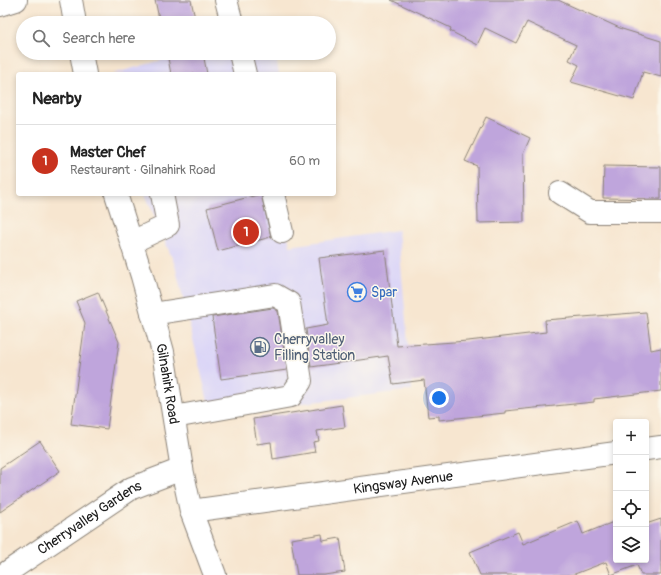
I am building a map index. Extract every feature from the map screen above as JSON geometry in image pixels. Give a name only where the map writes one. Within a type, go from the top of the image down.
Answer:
[{"type":"street","points":[[0,6],[16,0]]},
{"type":"street","points":[[71,0],[74,16]]},
{"type":"street","points":[[226,0],[230,16]]},
{"type":"street","points":[[82,60],[85,72]]},
{"type":"street","points":[[242,60],[245,72]]},
{"type":"street","points":[[560,193],[590,212],[661,212]]},
{"type":"street","name":"Gilnahirk Road","points":[[117,196],[132,242],[163,352],[182,469],[191,510],[216,575]]},
{"type":"street","points":[[132,242],[168,225],[162,196]]},
{"type":"street","points":[[273,196],[282,232]]},
{"type":"street","points":[[152,314],[275,295],[289,303],[301,381],[292,396],[174,417]]},
{"type":"street","points":[[649,449],[661,447]]},
{"type":"street","name":"Kingsway Avenue","points":[[191,510],[613,453]]},
{"type":"street","name":"Cherryvalley Gardens","points":[[3,575],[132,488],[182,469]]},
{"type":"shaded area","points":[[162,60],[276,60],[279,72],[119,72]]},
{"type":"shaded area","points":[[146,196],[279,196],[290,246],[398,230],[412,390],[211,414],[175,265]]},
{"type":"building","points":[[155,0],[191,0],[194,16],[158,16]]},
{"type":"building","points":[[391,0],[558,0],[622,29],[661,41],[661,77],[643,72],[634,100],[571,82],[579,65],[569,60],[576,45],[527,22],[516,43],[485,28],[477,45],[450,31],[451,28]]},
{"type":"building","points":[[168,60],[204,60],[207,72],[171,72]]},
{"type":"building","points":[[486,117],[530,138],[523,154],[524,222],[478,223],[477,166],[465,161]]},
{"type":"building","points":[[604,166],[661,167],[661,199],[603,198]]},
{"type":"building","points":[[253,196],[261,196],[271,237],[218,251],[207,208]]},
{"type":"building","points":[[385,250],[397,346],[468,341],[546,332],[545,320],[646,312],[651,350],[661,348],[661,391],[594,399],[594,402],[505,411],[505,413],[439,420],[439,416],[428,417],[424,380],[393,384],[388,356],[311,367],[306,329],[328,325],[319,258]]},
{"type":"building","points":[[98,292],[119,342],[107,429],[71,424],[85,323],[76,301]]},
{"type":"building","points":[[273,308],[278,311],[287,370],[221,379],[212,317]]},
{"type":"building","points":[[342,405],[345,427],[317,431],[319,441],[313,442],[315,452],[273,459],[271,442],[257,444],[253,419]]},
{"type":"building","points":[[40,441],[60,471],[0,512],[0,468]]},
{"type":"building","points":[[661,519],[661,575],[641,575],[637,565],[611,575],[606,562],[572,575],[480,575],[470,552],[518,532],[523,544],[578,521],[583,534],[613,522],[613,563],[649,563],[649,523]]},
{"type":"building","points":[[322,534],[323,541],[340,538],[345,572],[324,575],[297,575],[291,539]]},
{"type":"place","name":"Master Chef","points":[[246,232]]},
{"type":"place","name":"Spar","points":[[357,292]]},
{"type":"place","name":"Cherryvalley Filling Station","points":[[260,347]]}]
